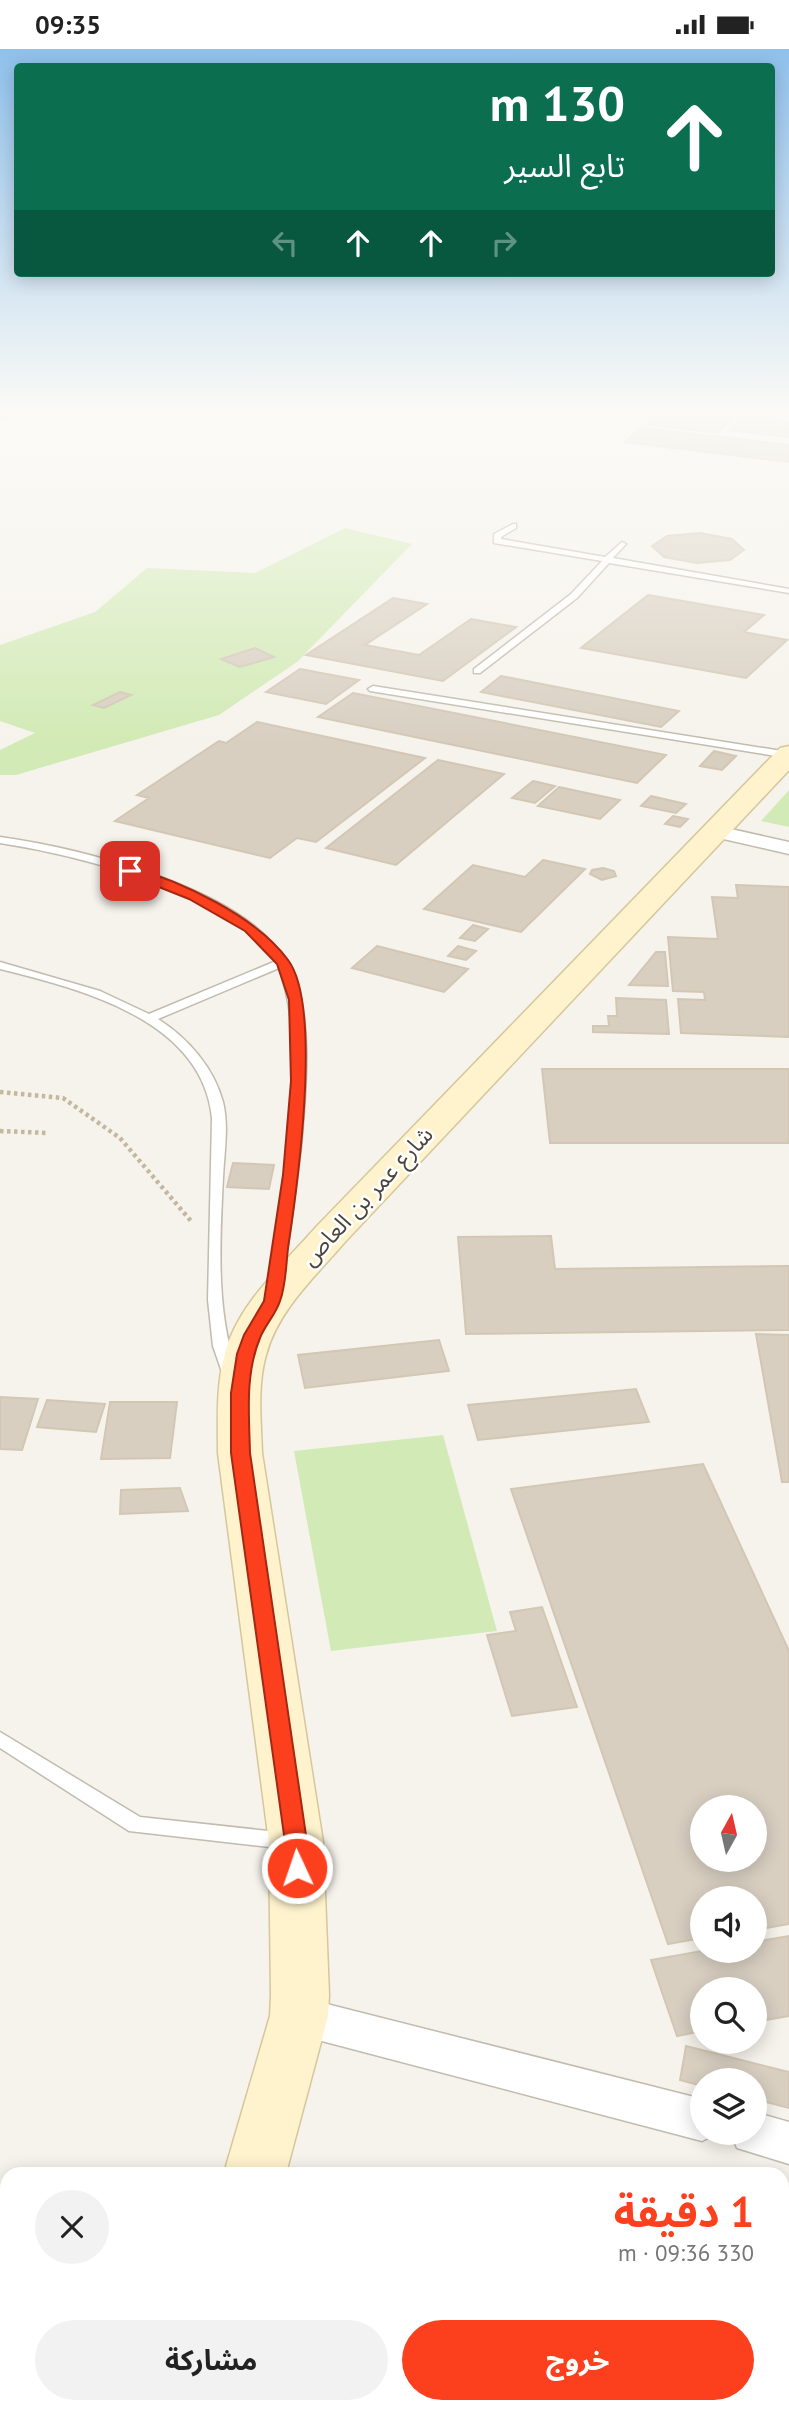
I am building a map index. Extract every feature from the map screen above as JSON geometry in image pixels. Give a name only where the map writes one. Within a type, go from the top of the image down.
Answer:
[{"type":"street","name":"شارع عمر بن العاص","points":[[257,2167],[299,2016],[296,1842],[240,1453],[239,1393],[245,1354],[252,1335],[272,1301],[330,1235],[713,831],[789,755]]},
{"type":"street","points":[[713,831],[789,848]]},
{"type":"street","points":[[299,2016],[690,2117]]},
{"type":"street","points":[[767,2137],[789,2143]]},
{"type":"lane","points":[[513,526],[497,536],[496,541],[789,591]]},
{"type":"lane","points":[[477,671],[574,596],[622,544]]},
{"type":"lane","points":[[373,689],[789,755]]},
{"type":"lane","points":[[0,841],[84,857],[163,883],[203,901],[249,928],[284,962],[295,1000],[298,1081],[291,1175],[272,1301]]},
{"type":"lane","points":[[151,1018],[284,962]]},
{"type":"lane","points":[[0,964],[62,982],[151,1018],[173,1035],[194,1057],[207,1076],[216,1099],[219,1122],[214,1293],[218,1330],[228,1368],[239,1393]]},
{"type":"lane","points":[[0,1739],[136,1825],[296,1842]]},
{"type":"path","points":[[0,1092],[63,1098],[120,1138],[215,1249]]},
{"type":"path","points":[[0,1131],[48,1133]]},
{"type":"green space","points":[[345,528],[412,544],[297,662],[219,715],[16,775],[0,775],[0,750],[35,733],[0,721],[0,645],[95,612],[147,568],[255,573]]},
{"type":"green space","points":[[789,790],[789,827],[761,821]]},
{"type":"green space","points":[[443,1435],[497,1631],[331,1651],[294,1451]]},
{"type":"building","points":[[700,533],[732,539],[744,550],[730,560],[697,563],[664,557],[652,546],[667,536]]},
{"type":"building","points":[[648,595],[764,615],[744,632],[787,640],[746,678],[581,648]]},
{"type":"building","points":[[393,598],[427,604],[365,645],[419,655],[471,619],[516,627],[443,681],[306,655]]},
{"type":"building","points":[[255,648],[274,657],[240,667],[221,659]]},
{"type":"building","points":[[300,669],[359,680],[326,704],[266,692]]},
{"type":"building","points":[[501,676],[679,711],[661,727],[481,692]]},
{"type":"building","points":[[120,692],[131,695],[104,708],[93,705]]},
{"type":"building","points":[[353,693],[666,755],[637,783],[318,717]]},
{"type":"building","points":[[257,722],[425,758],[316,842],[297,838],[270,858],[115,821],[149,798],[137,795],[219,741],[226,743]]},
{"type":"building","points":[[714,751],[736,756],[722,770],[700,766]]},
{"type":"building","points":[[438,760],[504,774],[396,865],[326,848]]},
{"type":"building","points":[[533,781],[555,786],[535,803],[512,798]]},
{"type":"building","points":[[559,787],[620,800],[600,819],[538,806]]},
{"type":"building","points":[[651,796],[686,804],[676,813],[641,806]]},
{"type":"building","points":[[673,816],[688,819],[680,827],[665,824]]},
{"type":"building","points":[[543,860],[585,869],[521,932],[424,909],[473,865],[525,877]]},
{"type":"building","points":[[603,868],[614,871],[616,876],[602,880],[590,874],[592,870]]},
{"type":"building","points":[[736,885],[789,887],[789,1037],[681,1033],[678,999],[705,1000],[704,992],[673,991],[668,937],[718,939],[712,897],[738,898]]},
{"type":"building","points":[[473,925],[488,929],[475,941],[460,938]]},
{"type":"building","points":[[377,946],[468,969],[444,992],[352,968]]},
{"type":"building","points":[[458,946],[476,951],[466,960],[448,956]]},
{"type":"building","points":[[656,952],[665,952],[668,986],[629,985]]},
{"type":"building","points":[[616,998],[666,1000],[669,1034],[593,1032],[593,1026],[609,1026],[608,1016],[617,1016]]},
{"type":"building","points":[[542,1069],[789,1069],[789,1143],[550,1143]]},
{"type":"building","points":[[233,1163],[274,1165],[269,1189],[227,1187]]},
{"type":"building","points":[[551,1236],[555,1269],[789,1266],[789,1330],[466,1334],[458,1237]]},
{"type":"building","points":[[756,1334],[789,1335],[789,1482],[782,1482]]},
{"type":"building","points":[[439,1340],[449,1371],[305,1388],[298,1355]]},
{"type":"building","points":[[636,1389],[649,1422],[478,1440],[468,1405]]},
{"type":"building","points":[[0,1397],[38,1399],[22,1450],[0,1449]]},
{"type":"building","points":[[47,1400],[105,1404],[96,1432],[37,1427]]},
{"type":"building","points":[[110,1402],[177,1402],[170,1458],[101,1459]]},
{"type":"building","points":[[703,1464],[789,1651],[789,1924],[767,1928],[767,1886],[690,1886],[690,1940],[668,1944],[511,1489]]},
{"type":"building","points":[[180,1488],[188,1511],[120,1514],[121,1490]]},
{"type":"building","points":[[542,1607],[577,1707],[512,1716],[487,1635],[516,1631],[510,1612]]},
{"type":"building","points":[[789,1936],[789,2016],[767,2020],[767,1977],[690,1977],[690,2033],[677,2036],[651,1960],[690,1953],[690,1963],[767,1963],[767,1940]]},
{"type":"building","points":[[686,2046],[690,2047],[690,2054],[718,2054],[789,2072],[789,2108],[767,2102],[767,2068],[690,2068],[690,2083],[680,2080]]},
{"type":"route","points":[[130,871],[194,897],[249,928],[284,962],[295,1000],[299,1040],[291,1175],[272,1301],[252,1335],[245,1354],[239,1393],[240,1453],[296,1842],[297,1868]]}]
